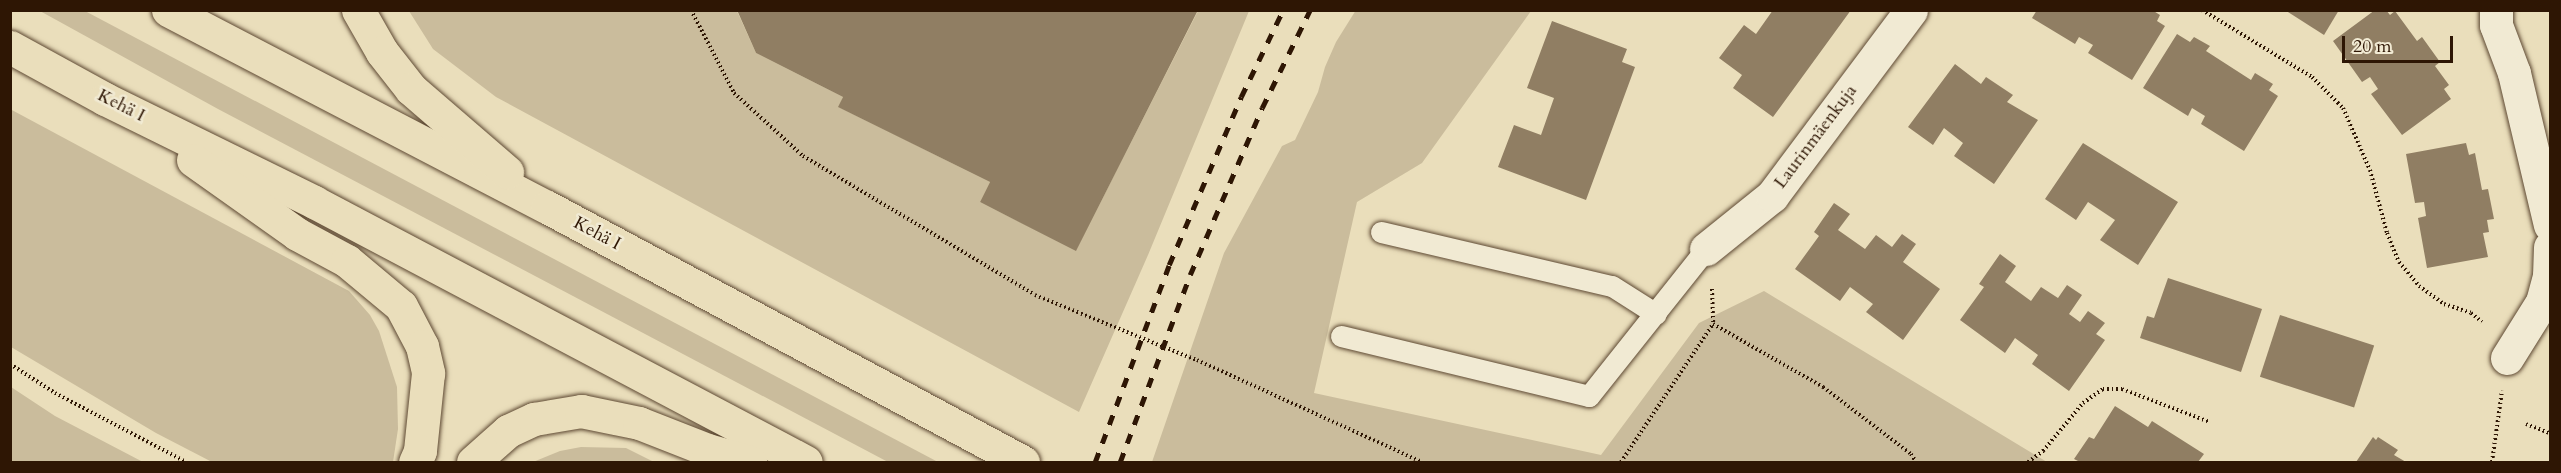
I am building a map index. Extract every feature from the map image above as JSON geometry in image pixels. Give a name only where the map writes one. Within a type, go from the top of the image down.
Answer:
[{"type":"highway","name":"Kehä I","points":[[168,10],[547,207],[1023,462]]},
{"type":"highway","points":[[358,10],[382,52],[411,89],[547,207]]},
{"type":"highway","name":"Kehä I","points":[[10,47],[105,99],[314,202],[806,462]]},
{"type":"highway","points":[[105,99],[297,234],[347,261],[401,306],[422,346],[428,374],[420,451],[415,462]]},
{"type":"highway","points":[[473,462],[508,431],[534,419],[581,411],[639,423],[708,450],[750,462]]},
{"type":"street","name":"Laurinmäenkuja","points":[[1706,249],[1772,195],[1911,10]]},
{"type":"street","points":[[2496,10],[2496,25],[2514,73],[2550,225]]},
{"type":"street","points":[[2507,358],[2542,302],[2549,276],[2550,247]]},
{"type":"lane","points":[[1381,232],[1612,286],[1656,314]]},
{"type":"lane","points":[[1341,336],[1589,396],[1706,249]]},
{"type":"path","points":[[691,10],[734,93],[803,156],[1035,296],[1197,360],[1422,462]]},
{"type":"path","points":[[2202,10],[2312,77],[2343,108],[2370,170],[2387,233],[2399,262],[2419,286],[2444,304],[2470,313],[2482,322]]},
{"type":"path","points":[[1621,462],[1713,324],[1823,387],[1911,454],[1916,462]]},
{"type":"path","points":[[2492,462],[2507,358]]},
{"type":"path","points":[[10,364],[55,393],[186,462]]},
{"type":"path","points":[[2028,462],[2043,451],[2083,403],[2103,389],[2122,389],[2210,422]]},
{"type":"path","points":[[2526,424],[2550,432]]},
{"type":"shaded area","points":[[1356,10],[1531,11],[1422,163],[1357,202],[1314,393],[1601,455],[1699,323],[1764,291],[2047,462],[1152,462],[1224,253],[1282,146],[1295,140],[1318,92],[1325,67],[1336,42]]},
{"type":"shaded area","points":[[40,11],[85,11],[938,462],[888,462],[218,109]]},
{"type":"shaded area","points":[[409,11],[737,11],[756,53],[843,97],[839,107],[990,182],[980,202],[1076,250],[1198,11],[1249,11],[1148,255],[1079,412],[496,97],[433,49]]},
{"type":"shaded area","points":[[10,109],[349,291],[370,315],[379,331],[397,387],[398,429],[393,462],[212,462],[156,433],[11,347]]},
{"type":"shaded area","points":[[11,387],[55,416],[143,462],[11,462]]},
{"type":"shaded area","points":[[581,447],[626,448],[654,462],[533,462],[560,451]]},
{"type":"building","points":[[737,10],[1198,10],[1076,251],[980,202],[990,182],[838,107],[843,97],[756,53]]},
{"type":"building","points":[[1773,10],[1851,10],[1773,117],[1733,88],[1742,75],[1719,58],[1744,25],[1756,34]]},
{"type":"building","points":[[2037,10],[2152,10],[2160,15],[2157,21],[2165,26],[2132,80],[2088,53],[2093,45],[2079,37],[2075,44],[2032,18]]},
{"type":"building","points":[[2285,10],[2339,10],[2324,35]]},
{"type":"building","points":[[2375,10],[2386,10],[2390,15],[2395,11],[2417,41],[2422,37],[2440,62],[2435,66],[2449,85],[2444,89],[2451,99],[2402,135],[2371,94],[2378,89],[2370,77],[2362,82],[2333,41]]},
{"type":"building","points":[[1552,21],[1627,49],[1622,62],[1635,67],[1586,200],[1498,167],[1514,125],[1541,135],[1554,98],[1527,88]]},
{"type":"building","points":[[2177,34],[2190,42],[2194,37],[2210,46],[2206,51],[2251,80],[2255,73],[2273,84],[2269,90],[2278,96],[2244,151],[2201,124],[2205,116],[2192,108],[2188,116],[2143,88]]},
{"type":"building","points":[[1955,64],[1981,84],[1986,77],[2013,95],[2007,102],[2038,120],[1994,184],[1954,156],[1963,143],[1944,128],[1933,145],[1908,127]]},
{"type":"building","points":[[2083,143],[2178,202],[2138,265],[2100,240],[2115,220],[2088,202],[2076,220],[2045,199]]},
{"type":"building","points":[[2466,143],[2469,155],[2475,153],[2482,190],[2488,189],[2494,219],[2487,220],[2489,232],[2483,233],[2488,257],[2427,268],[2418,218],[2426,216],[2424,202],[2415,203],[2406,154]]},
{"type":"building","points":[[1834,203],[1850,214],[1838,230],[1865,249],[1876,235],[1892,247],[1902,234],[1916,244],[1903,262],[1940,289],[1903,340],[1866,312],[1873,304],[1850,287],[1840,301],[1795,269],[1819,236],[1814,232]]},
{"type":"building","points":[[2000,254],[2016,266],[2005,282],[2031,301],[2041,287],[2058,298],[2067,285],[2082,295],[2069,314],[2080,322],[2088,311],[2105,323],[2096,334],[2105,340],[2069,391],[2032,364],[2038,355],[2015,338],[2005,353],[1960,320],[1984,287],[1979,284]]},
{"type":"building","points":[[2168,278],[2262,309],[2241,372],[2140,338],[2147,316],[2154,318]]},
{"type":"building","points":[[2280,315],[2374,346],[2354,407],[2260,377]]},
{"type":"building","points":[[2115,406],[2148,427],[2152,421],[2204,454],[2198,462],[2080,462],[2074,459],[2089,437],[2094,439]]},
{"type":"building","points":[[2373,437],[2376,440],[2378,437],[2398,450],[2394,455],[2406,462],[2356,462]]},
{"type":"railway","points":[[1095,462],[1169,265],[1241,97],[1283,10]]},
{"type":"railway","points":[[1120,462],[1190,275],[1262,108],[1310,10]]}]
